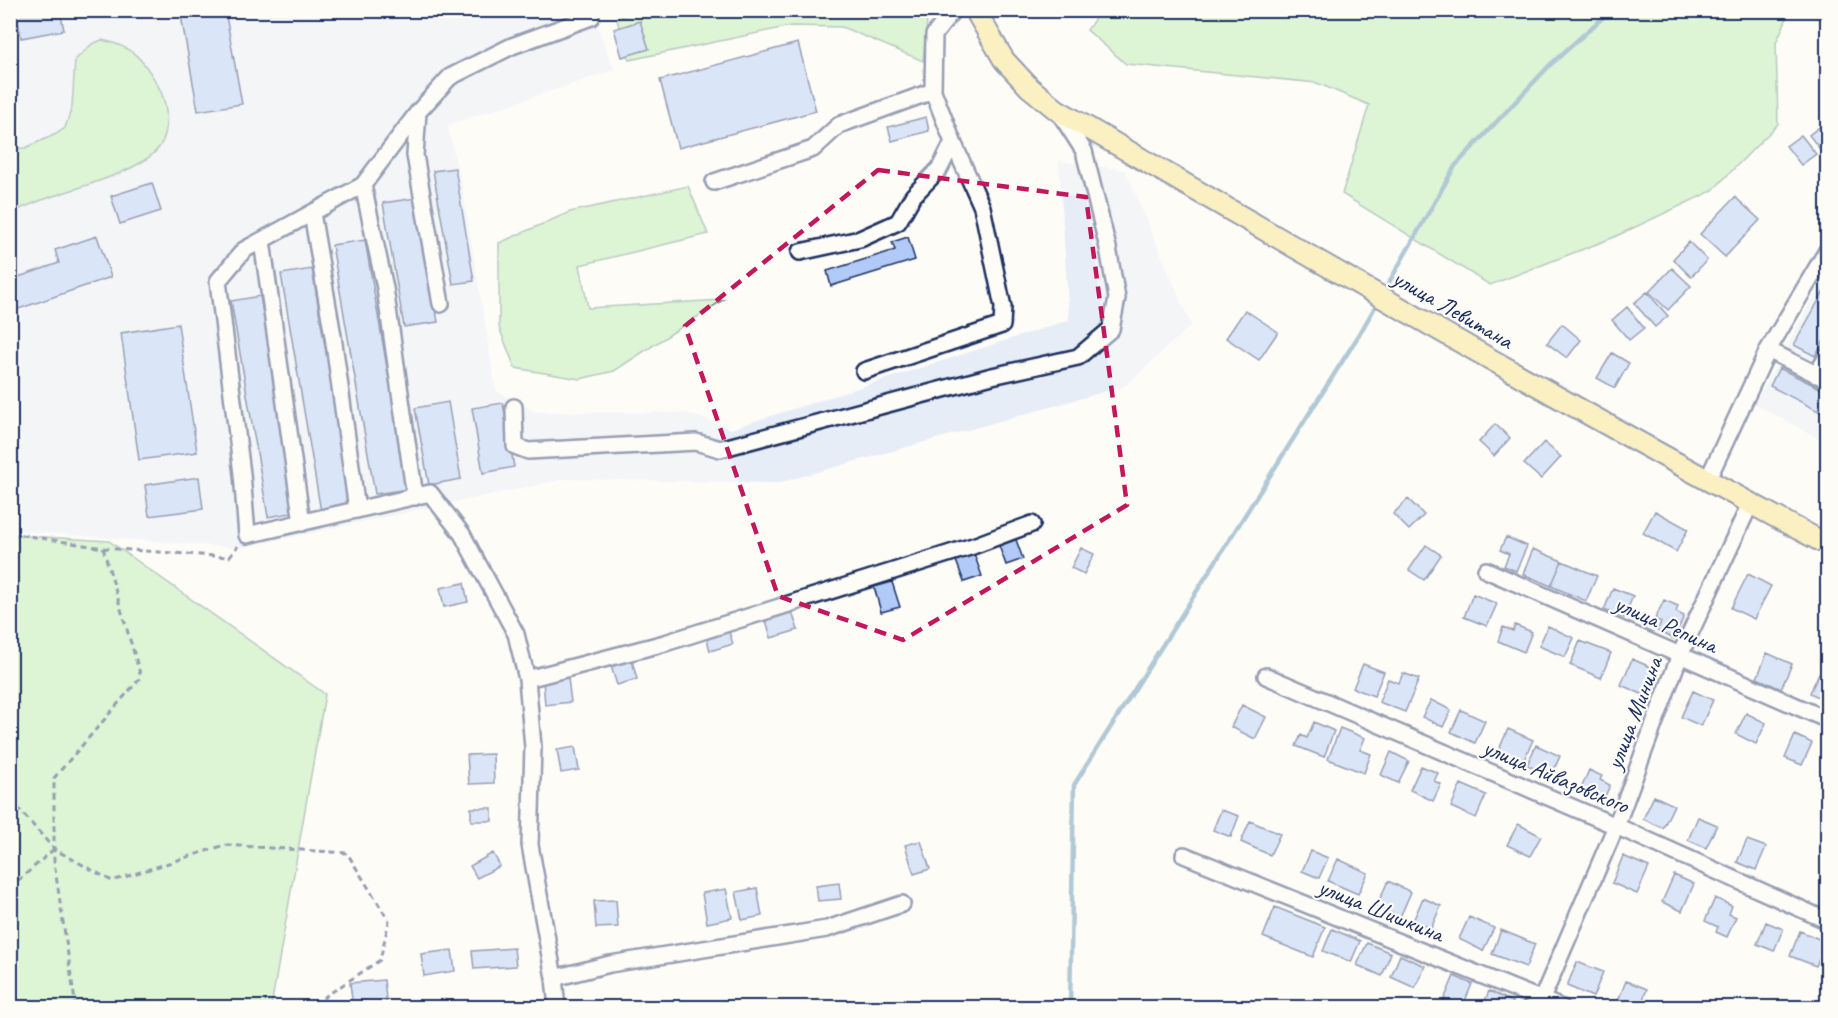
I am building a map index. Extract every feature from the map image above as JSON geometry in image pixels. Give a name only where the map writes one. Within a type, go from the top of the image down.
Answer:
[{"type":"main road","name":"улица Левитана","points":[[975,10],[1004,60],[1029,87],[1057,110],[1436,329],[1707,481],[1827,545]]},
{"type":"street","points":[[557,1008],[554,978],[530,845],[533,747],[527,678],[516,634],[462,534],[430,494],[247,536],[242,474],[218,281],[244,250],[363,185],[418,112],[450,77],[512,46],[591,17],[590,10]]},
{"type":"street","points":[[864,371],[1002,325],[1003,307],[982,207],[933,91],[934,34],[952,10]]},
{"type":"street","points":[[714,182],[813,149],[839,124],[933,91]]},
{"type":"street","points":[[514,406],[515,446],[528,451],[696,442],[720,449],[992,376],[1078,357],[1111,329],[1117,298],[1108,248],[1084,151],[1057,110]]},
{"type":"street","points":[[418,112],[415,155],[441,304]]},
{"type":"street","points":[[800,252],[860,239],[898,222],[913,196],[940,168],[953,142]]},
{"type":"street","points":[[363,185],[385,288],[415,497]]},
{"type":"street","points":[[312,213],[333,336],[357,510]]},
{"type":"street","points":[[262,241],[302,523]]},
{"type":"street","points":[[1707,481],[1768,350],[1827,249]]},
{"type":"street","points":[[1768,350],[1822,378],[1827,355]]},
{"type":"street","name":"улица Минина","points":[[1540,1003],[1616,826],[1680,655],[1750,504]]},
{"type":"street","points":[[527,678],[665,643],[908,567],[1032,524]]},
{"type":"street","name":"улица Репина","points":[[1486,570],[1827,720]]},
{"type":"street","name":"улица Айвазовского","points":[[1266,676],[1616,826],[1827,921]]},
{"type":"street","name":"улица Шишкина","points":[[1184,855],[1540,1003],[1562,1008]]},
{"type":"street","points":[[554,978],[610,964],[827,930],[902,904]]},
{"type":"path","points":[[10,533],[103,548],[229,557],[247,536]]},
{"type":"path","points":[[76,1008],[54,862],[54,778],[141,677],[103,548]]},
{"type":"path","points":[[10,799],[54,849],[112,880],[225,845],[347,853],[389,921],[380,960],[308,1008]]},
{"type":"path","points":[[10,888],[54,849]]},
{"type":"highlighted area","points":[[878,170],[1086,197],[1127,505],[903,640],[778,596],[685,326]]},
{"type":"shaded area","points":[[10,11],[592,11],[614,70],[447,125],[462,187],[496,391],[535,412],[687,413],[731,429],[1069,320],[1059,161],[1125,170],[1191,325],[1125,386],[778,483],[564,479],[240,548],[11,530]]},
{"type":"shaded area","points":[[1827,272],[1827,443],[1755,404]]},
{"type":"green space","points":[[634,10],[928,11],[923,61],[842,27],[791,26],[629,60],[617,20]]},
{"type":"green space","points":[[1100,11],[1790,11],[1776,43],[1778,124],[1712,191],[1612,238],[1490,285],[1342,194],[1369,105],[1317,83],[1126,64],[1087,30]]},
{"type":"green space","points":[[102,40],[121,46],[136,55],[147,67],[157,84],[163,98],[167,123],[160,146],[139,164],[124,171],[11,213],[11,149],[25,148],[65,128],[72,107],[75,60],[92,44]]},
{"type":"green space","points":[[688,186],[708,234],[580,265],[588,308],[723,300],[614,371],[580,379],[515,368],[499,327],[499,243],[570,212]]},
{"type":"green space","points":[[11,535],[109,541],[325,694],[271,1007],[11,1007]]},
{"type":"building","points":[[16,10],[60,10],[64,30],[21,38]]},
{"type":"building","points":[[180,10],[225,10],[242,104],[198,111]]},
{"type":"building","points":[[640,21],[649,49],[622,57],[614,29]]},
{"type":"building","points":[[798,43],[816,111],[678,148],[660,80]]},
{"type":"building","points":[[926,117],[929,131],[892,141],[888,127]]},
{"type":"building","points":[[1826,122],[1828,155],[1826,157],[1809,135]]},
{"type":"building","points":[[1801,135],[1816,154],[1801,165],[1786,146]]},
{"type":"building","points":[[455,168],[474,281],[453,284],[433,171]]},
{"type":"building","points":[[152,183],[161,211],[120,224],[111,196]]},
{"type":"building","points":[[1735,197],[1760,220],[1725,257],[1700,234]]},
{"type":"building","points":[[416,198],[438,322],[404,327],[383,203]]},
{"type":"building","points":[[97,236],[111,277],[10,312],[10,280],[59,263],[55,250]]},
{"type":"building","points":[[908,237],[915,260],[831,286],[827,271],[895,250],[892,242]]},
{"type":"building","points":[[365,240],[408,489],[375,494],[332,245]]},
{"type":"building","points":[[1689,242],[1707,260],[1691,277],[1673,259]]},
{"type":"building","points":[[1672,268],[1691,286],[1668,310],[1649,292]]},
{"type":"building","points":[[312,269],[352,507],[321,512],[281,274]]},
{"type":"building","points":[[1828,284],[1828,334],[1815,356],[1794,345]]},
{"type":"building","points":[[1647,292],[1668,316],[1655,327],[1634,303]]},
{"type":"building","points":[[260,296],[297,512],[268,517],[231,301]]},
{"type":"building","points":[[1627,307],[1644,328],[1629,340],[1612,320]]},
{"type":"building","points":[[1245,310],[1278,332],[1259,360],[1226,338]]},
{"type":"building","points":[[178,324],[197,452],[139,460],[121,333]]},
{"type":"building","points":[[1562,324],[1581,340],[1567,358],[1547,343]]},
{"type":"building","points":[[1612,353],[1629,363],[1615,388],[1597,378]]},
{"type":"building","points":[[1779,368],[1828,392],[1828,416],[1770,386]]},
{"type":"building","points":[[448,402],[461,479],[429,485],[415,408]]},
{"type":"building","points":[[503,403],[514,467],[483,473],[472,408]]},
{"type":"building","points":[[1495,424],[1510,438],[1494,456],[1479,442]]},
{"type":"building","points":[[1544,442],[1561,457],[1541,479],[1524,464]]},
{"type":"building","points":[[199,477],[203,509],[149,516],[145,485]]},
{"type":"building","points":[[1408,499],[1424,515],[1409,530],[1393,514]]},
{"type":"building","points":[[1655,511],[1688,529],[1676,552],[1643,533]]},
{"type":"building","points":[[1015,537],[1023,559],[1006,565],[998,543]]},
{"type":"building","points":[[1506,537],[1527,546],[1516,571],[1504,566],[1509,554],[1500,550]]},
{"type":"building","points":[[1426,545],[1441,555],[1424,580],[1409,570]]},
{"type":"building","points":[[1081,548],[1094,554],[1084,574],[1071,568]]},
{"type":"building","points":[[1533,549],[1562,561],[1551,586],[1523,574]]},
{"type":"building","points":[[973,551],[982,576],[964,582],[955,558]]},
{"type":"building","points":[[1562,561],[1597,576],[1586,601],[1551,586]]},
{"type":"building","points":[[1748,574],[1771,586],[1754,619],[1731,608]]},
{"type":"building","points":[[892,582],[900,607],[881,612],[874,587]]},
{"type":"building","points":[[464,583],[468,602],[444,607],[440,588]]},
{"type":"building","points":[[1613,588],[1633,596],[1624,618],[1604,610]]},
{"type":"building","points":[[1473,594],[1497,604],[1487,626],[1464,617]]},
{"type":"building","points":[[1664,600],[1678,606],[1676,612],[1684,616],[1674,639],[1657,631],[1661,622],[1655,619]]},
{"type":"building","points":[[791,609],[798,630],[771,638],[765,616]]},
{"type":"building","points":[[1515,625],[1532,632],[1524,652],[1498,641],[1503,627],[1513,631]]},
{"type":"building","points":[[1548,626],[1574,638],[1565,657],[1539,646]]},
{"type":"building","points":[[729,632],[733,644],[710,651],[707,639]]},
{"type":"building","points":[[1580,641],[1611,653],[1601,678],[1570,665]]},
{"type":"building","points":[[1767,653],[1792,664],[1781,689],[1757,678]]},
{"type":"building","points":[[631,657],[637,679],[617,685],[610,663]]},
{"type":"building","points":[[1632,659],[1655,669],[1644,695],[1621,685]]},
{"type":"building","points":[[1363,664],[1384,672],[1374,696],[1353,688]]},
{"type":"building","points":[[1403,673],[1419,679],[1405,712],[1379,702],[1388,679],[1399,683]]},
{"type":"building","points":[[1819,673],[1828,677],[1828,702],[1810,693]]},
{"type":"building","points":[[568,678],[571,702],[545,705],[543,681]]},
{"type":"building","points":[[1693,691],[1713,700],[1701,726],[1681,717]]},
{"type":"building","points":[[1431,700],[1451,710],[1443,727],[1422,717]]},
{"type":"building","points":[[1242,705],[1266,717],[1255,739],[1231,727]]},
{"type":"building","points":[[1461,710],[1485,721],[1475,743],[1451,732]]},
{"type":"building","points":[[1746,713],[1766,723],[1756,744],[1736,734]]},
{"type":"building","points":[[1314,722],[1334,731],[1324,757],[1296,746],[1301,735],[1307,738]]},
{"type":"building","points":[[1340,728],[1365,738],[1360,750],[1371,754],[1364,773],[1328,759]]},
{"type":"building","points":[[1508,729],[1533,740],[1522,764],[1497,754]]},
{"type":"building","points":[[1795,735],[1812,743],[1802,765],[1785,758]]},
{"type":"building","points":[[1536,745],[1560,756],[1551,776],[1527,765]]},
{"type":"building","points":[[575,747],[579,770],[561,773],[557,750]]},
{"type":"building","points":[[1391,752],[1409,761],[1398,783],[1381,775]]},
{"type":"building","points":[[493,754],[494,783],[469,784],[467,755]]},
{"type":"building","points":[[1421,766],[1438,773],[1434,781],[1441,784],[1433,801],[1410,790]]},
{"type":"building","points":[[1589,770],[1602,776],[1600,780],[1610,785],[1603,801],[1580,791]]},
{"type":"building","points":[[1461,784],[1486,795],[1476,818],[1451,807]]},
{"type":"building","points":[[1654,796],[1674,805],[1663,828],[1643,819]]},
{"type":"building","points":[[471,808],[492,808],[492,821],[471,821]]},
{"type":"building","points":[[1221,810],[1239,816],[1231,837],[1213,830]]},
{"type":"building","points":[[1698,817],[1717,825],[1706,848],[1688,840]]},
{"type":"building","points":[[1250,821],[1280,834],[1270,855],[1241,842]]},
{"type":"building","points":[[1518,824],[1541,836],[1530,856],[1507,845]]},
{"type":"building","points":[[1747,840],[1766,847],[1756,870],[1737,862]]},
{"type":"building","points":[[921,841],[930,869],[914,874],[905,845]]},
{"type":"building","points":[[1311,851],[1328,858],[1319,878],[1302,871]]},
{"type":"building","points":[[493,853],[500,866],[477,878],[470,866]]},
{"type":"building","points":[[1623,856],[1649,867],[1637,894],[1612,883]]},
{"type":"building","points":[[1338,859],[1368,873],[1358,894],[1328,881]]},
{"type":"building","points":[[1674,875],[1694,884],[1682,911],[1662,902]]},
{"type":"building","points":[[1388,881],[1411,892],[1400,917],[1376,907]]},
{"type":"building","points":[[839,883],[841,899],[818,901],[816,886]]},
{"type":"building","points":[[757,888],[762,916],[742,920],[736,892]]},
{"type":"building","points":[[726,889],[732,918],[707,923],[702,893]]},
{"type":"building","points":[[1423,898],[1441,906],[1431,928],[1413,921]]},
{"type":"building","points":[[1715,898],[1732,906],[1729,914],[1736,917],[1727,937],[1716,932],[1718,927],[1705,921]]},
{"type":"building","points":[[616,900],[618,927],[596,928],[594,901]]},
{"type":"building","points":[[1275,907],[1325,927],[1313,957],[1263,937]]},
{"type":"building","points":[[1469,917],[1494,928],[1483,951],[1459,939]]},
{"type":"building","points":[[1766,922],[1783,929],[1774,951],[1757,944]]},
{"type":"building","points":[[1332,929],[1360,941],[1351,962],[1323,951]]},
{"type":"building","points":[[1501,930],[1535,944],[1526,967],[1492,954]]},
{"type":"building","points":[[1800,931],[1826,942],[1816,966],[1790,956]]},
{"type":"building","points":[[1367,943],[1391,953],[1382,976],[1357,965]]},
{"type":"building","points":[[514,948],[516,966],[474,969],[472,951]]},
{"type":"building","points":[[452,950],[455,971],[424,976],[421,954]]},
{"type":"building","points":[[1400,955],[1425,966],[1415,988],[1391,977]]},
{"type":"building","points":[[1577,962],[1603,972],[1593,997],[1567,986]]},
{"type":"building","points":[[1454,976],[1472,984],[1462,1008],[1443,1002]]},
{"type":"building","points":[[384,980],[387,1008],[353,1008],[350,983]]},
{"type":"building","points":[[1626,981],[1647,989],[1640,1008],[1616,1006]]},
{"type":"building","points":[[1489,991],[1513,1002],[1511,1008],[1482,1008]]},
{"type":"waterway","points":[[1383,293],[1455,166],[1550,65],[1611,10]]},
{"type":"waterway","points":[[1070,1008],[1074,785],[1379,300]]}]
